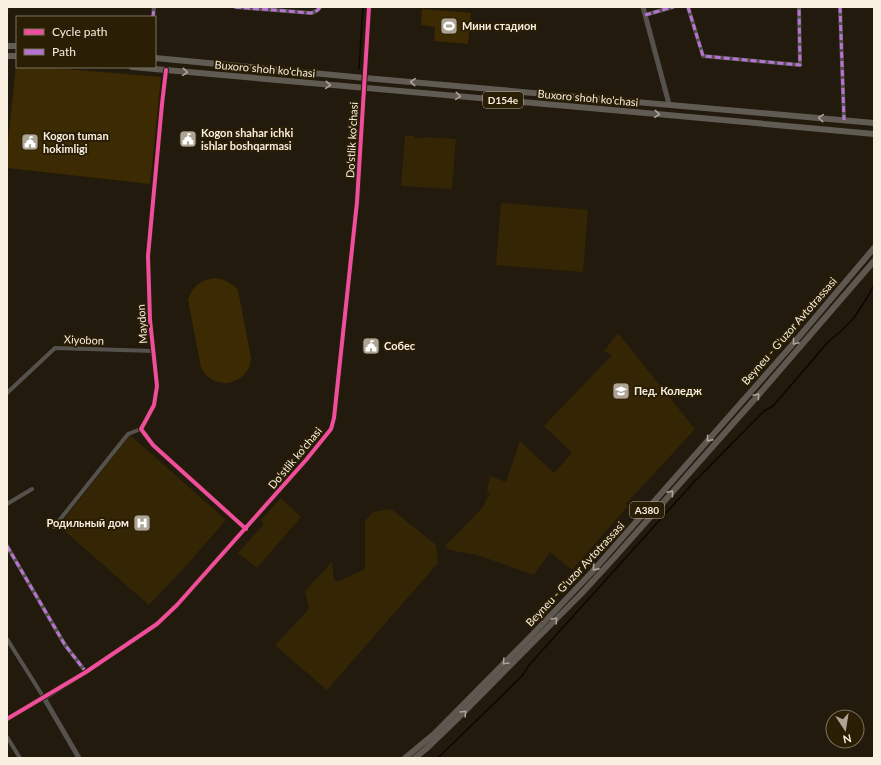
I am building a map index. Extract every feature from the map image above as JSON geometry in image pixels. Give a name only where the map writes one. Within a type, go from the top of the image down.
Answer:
[{"type":"highway","name":"Beyneu - G'uzor Avtotrassasi","points":[[405,758],[434,734],[592,572],[792,345],[874,248]]},
{"type":"highway","name":"Beyneu - G'uzor Avtotrassasi","points":[[415,758],[458,718],[610,563],[874,261]]},
{"type":"main road","name":"Buxoro shoh ko'chasi","points":[[156,58],[874,123]]},
{"type":"main road","points":[[166,70],[167,59]]},
{"type":"main road","name":"Buxoro shoh ko'chasi","points":[[143,68],[874,134]]},
{"type":"street","points":[[236,7],[311,13],[315,12],[320,7]]},
{"type":"street","name":"Do‘stlik ko‘chasi","points":[[44,698],[86,672],[157,624],[177,605],[246,529],[331,429],[334,418],[357,202],[369,7]]},
{"type":"street","points":[[643,7],[669,104]]},
{"type":"street","points":[[645,14],[674,7]]},
{"type":"street","points":[[688,7],[703,56],[800,65],[799,7]]},
{"type":"street","points":[[840,7],[844,120]]},
{"type":"street","name":"Maydon","points":[[140,429],[154,405],[157,386],[150,320],[148,256],[166,70]]},
{"type":"street","name":"Xiyobon","points":[[7,393],[55,348],[154,351]]},
{"type":"street","points":[[54,526],[128,434],[140,429],[153,445],[246,529]]},
{"type":"street","points":[[7,504],[32,489]]},
{"type":"street","points":[[7,546],[65,645],[86,672]]},
{"type":"street","points":[[7,639],[79,758]]},
{"type":"street","points":[[7,719],[44,698]]},
{"type":"street","points":[[7,737],[20,758]]},
{"type":"shaded area","name":"Мини стадион","points":[[422,9],[471,13],[468,44],[434,41],[435,27],[421,25]]},
{"type":"shaded area","points":[[16,65],[16,68],[53,68],[161,77],[150,184],[7,168],[7,152]]},
{"type":"shaded area","points":[[405,136],[414,136],[415,138],[456,139],[452,189],[401,186]]},
{"type":"shaded area","points":[[501,203],[588,210],[583,272],[496,265]]},
{"type":"shaded area","points":[[214,278],[227,281],[238,290],[251,358],[250,365],[246,373],[236,380],[224,383],[212,380],[201,368],[188,300],[192,291],[198,284]]},
{"type":"shaded area","points":[[618,333],[695,429],[626,504],[628,506],[572,570],[550,552],[534,575],[474,554],[450,550],[445,546],[482,508],[490,493],[487,491],[490,476],[506,482],[520,441],[554,473],[572,453],[544,426],[612,355],[604,351]]},
{"type":"shaded area","name":"Родильный дом","points":[[130,435],[226,520],[149,605],[59,526]]},
{"type":"shaded area","points":[[281,498],[301,517],[257,568],[238,553],[264,524],[261,520]]},
{"type":"shaded area","points":[[391,509],[436,545],[438,563],[327,690],[275,645],[309,609],[305,591],[332,562],[334,581],[339,581],[365,569],[365,521],[373,512]]},
{"type":"waterway","points":[[359,69],[363,7]]},
{"type":"waterway","points":[[437,758],[522,676],[529,665],[694,482],[764,411],[773,406],[828,342],[853,319],[874,285]]},
{"type":"marked path","points":[[153,16],[154,7]]},
{"type":"marked path","points":[[235,7],[311,13],[320,7]]},
{"type":"marked path","points":[[645,15],[673,7]]},
{"type":"marked path","points":[[688,7],[703,56],[800,65],[799,7]]},
{"type":"marked path","points":[[840,7],[844,120]]},
{"type":"marked path","points":[[7,546],[65,645],[86,672]]},
{"type":"cycle path","points":[[7,719],[86,672],[157,624],[177,605],[306,460],[331,429],[334,418],[357,202],[369,7]]},
{"type":"cycle path","points":[[166,70],[148,256],[150,320],[157,386],[154,405],[141,429],[153,445],[246,529]]},
{"type":"place","name":"Мини стадион","points":[[449,26]]},
{"type":"place","name":"Kogon shahar ichki ishlar boshqarmasi","points":[[188,139]]},
{"type":"place","name":"Kogon tuman hokimligi","points":[[30,142]]},
{"type":"place","name":"Собеc","points":[[371,346]]},
{"type":"place","name":"Пед. Коледж","points":[[621,391]]},
{"type":"place","name":"Родильный дом","points":[[142,523]]}]
